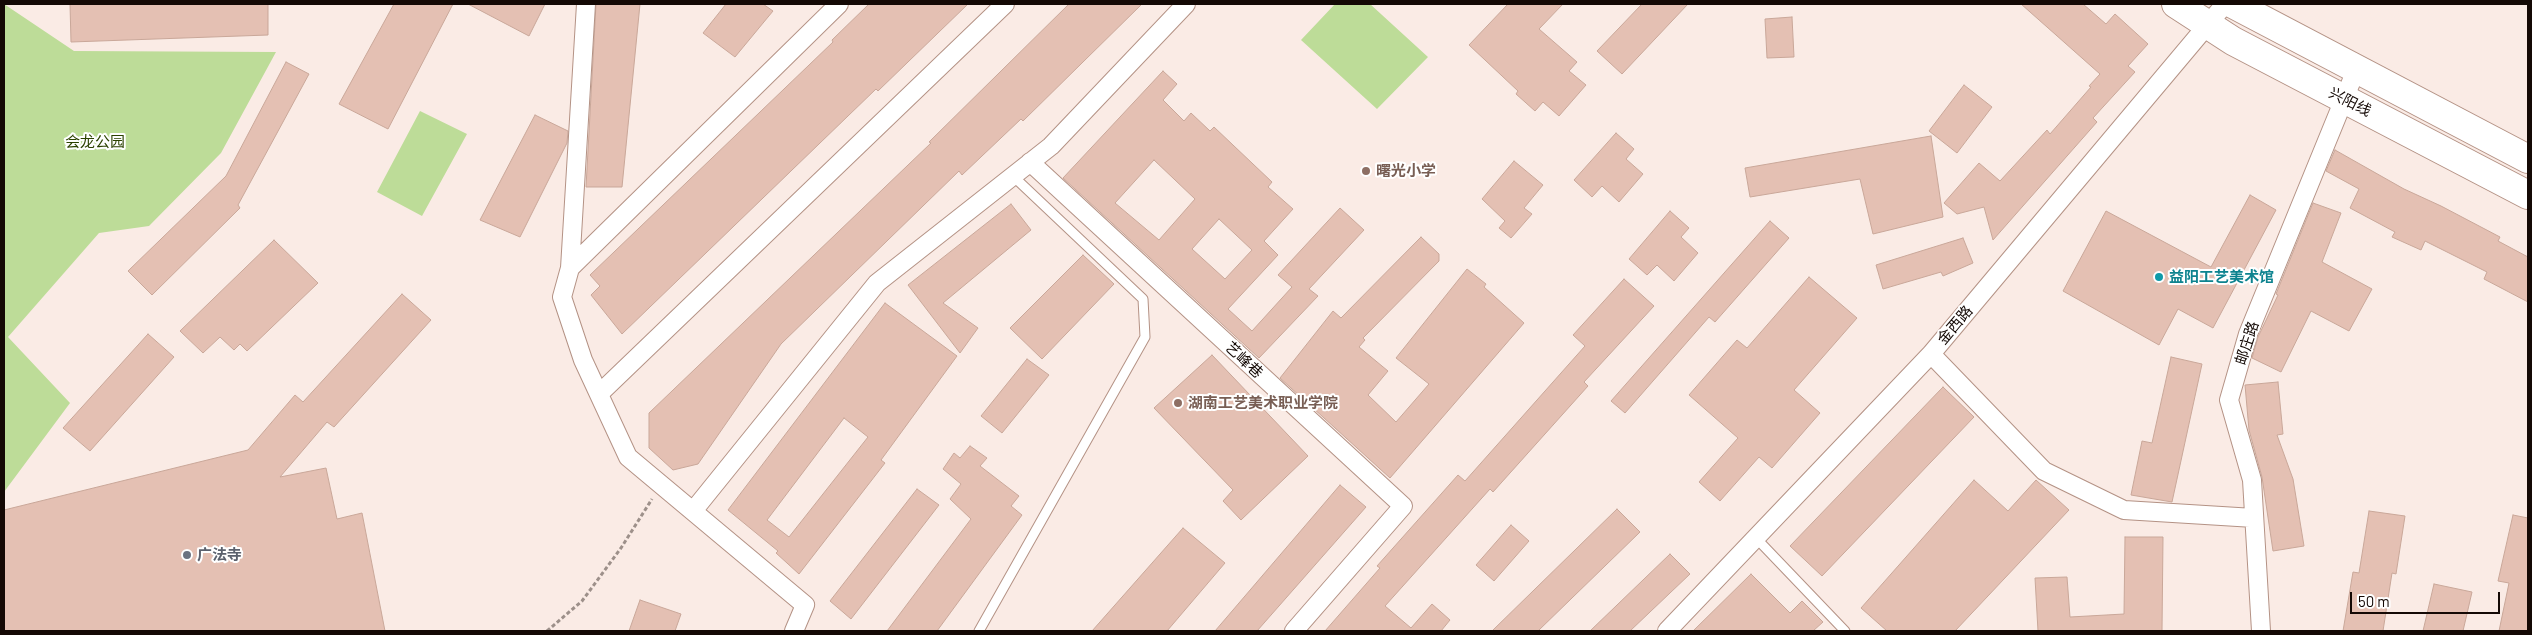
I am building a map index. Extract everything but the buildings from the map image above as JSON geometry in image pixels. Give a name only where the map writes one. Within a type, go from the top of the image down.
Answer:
[{"type":"highway","name":"兴阳线","points":[[2176,4],[2233,41],[2528,195]]},
{"type":"highway","name":"兴阳线","points":[[2233,4],[2528,160]]},
{"type":"street","points":[[586,4],[570,268],[562,297],[583,360],[600,393],[628,457],[804,605],[794,631]]},
{"type":"street","points":[[570,268],[839,4]]},
{"type":"street","points":[[600,393],[1005,4]]},
{"type":"street","points":[[693,511],[877,283],[1051,146],[1186,4]]},
{"type":"street","name":"金西路","points":[[1667,631],[1931,354],[2209,26],[2225,4]]},
{"type":"street","name":"邮庄路","points":[[2261,631],[2252,480],[2229,400],[2248,334],[2356,70]]},
{"type":"street","name":"艺峰巷","points":[[1030,162],[1403,506],[1294,631]]},
{"type":"street","points":[[1931,354],[2044,472],[2124,510],[2254,518]]},
{"type":"lane","points":[[979,631],[1146,337],[1143,300],[1013,176]]},
{"type":"lane","points":[[1756,538],[1845,631]]},
{"type":"path","points":[[547,631],[582,601],[621,548],[661,484]]},
{"type":"green space","name":"会龙公园","points":[[4,4],[74,51],[276,52],[221,153],[149,226],[99,233],[8,337],[70,403],[4,492]]},
{"type":"green space","points":[[1335,4],[1370,4],[1428,57],[1377,109],[1301,40]]},
{"type":"green space","points":[[420,111],[467,134],[422,216],[377,192]]},
{"type":"place","name":"曙光小学","points":[[1366,171]]},
{"type":"place","name":"益阳工艺美术馆","points":[[2159,277]]},
{"type":"place","name":"湖南工艺美术职业学院","points":[[1178,403]]},
{"type":"place","name":"广法寺","points":[[187,555]]}]
